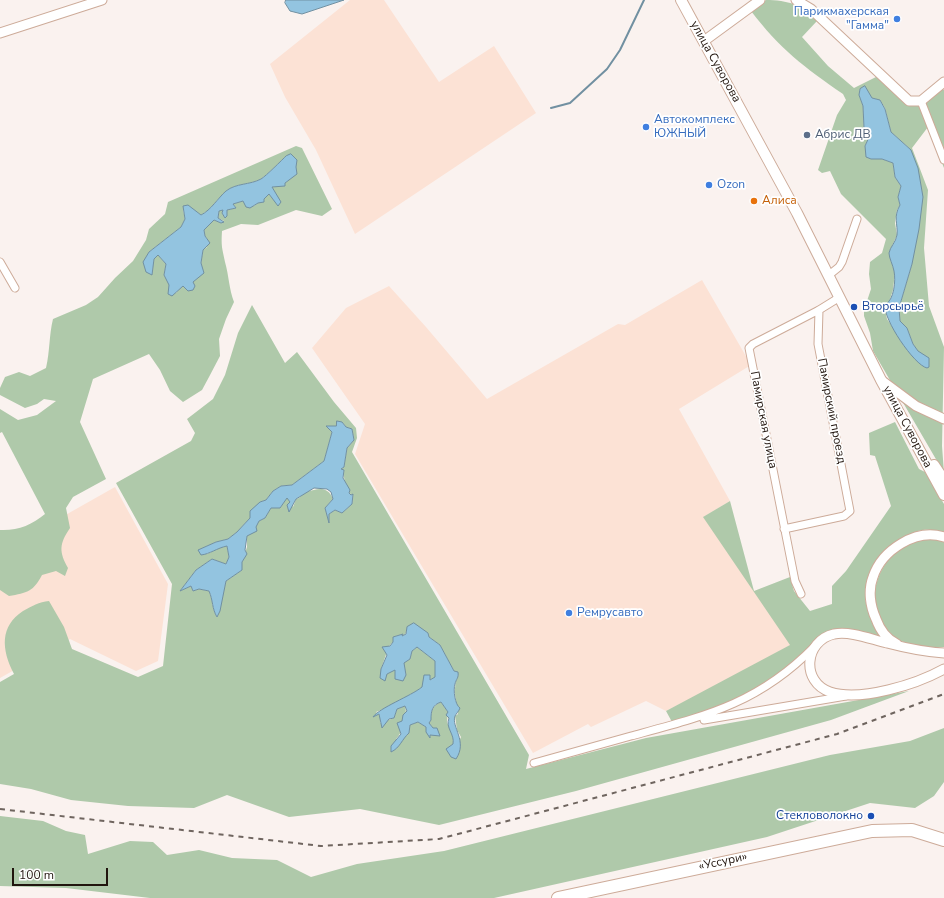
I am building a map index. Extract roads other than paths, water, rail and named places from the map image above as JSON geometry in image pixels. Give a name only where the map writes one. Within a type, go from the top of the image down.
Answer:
[{"type":"highway","name":"«Уссури»","points":[[558,898],[848,835],[889,830],[912,830],[944,840]]},
{"type":"highway","name":"«Уссури»","points":[[889,830],[913,835],[944,848]]},
{"type":"main road","name":"улица Суворова","points":[[681,0],[829,275],[882,380],[944,495]]},
{"type":"main road","name":"улица Суворова","points":[[882,380],[944,480]]},
{"type":"street","points":[[0,33],[102,0]]},
{"type":"street","points":[[704,41],[760,0]]},
{"type":"street","points":[[796,0],[811,9],[909,101],[921,101],[944,82]]},
{"type":"street","points":[[921,101],[944,160]]},
{"type":"street","points":[[829,275],[839,267],[842,262],[857,219]]},
{"type":"street","points":[[0,262],[15,288]]},
{"type":"street","name":"Памирская улица","points":[[801,594],[795,581],[784,529],[749,348],[840,297]]},
{"type":"street","name":"Памирский проезд","points":[[784,529],[844,516],[850,511],[818,344],[819,310]]},
{"type":"street","points":[[882,380],[916,406],[944,420]]},
{"type":"street","points":[[906,648],[891,641],[880,629],[872,611],[870,592],[872,578],[878,566],[897,546],[924,534],[944,537]]},
{"type":"street","points":[[534,763],[671,726],[739,703],[762,690],[799,662],[823,639],[833,634],[845,634],[906,648],[944,653]]},
{"type":"street","points":[[814,647],[809,658],[810,669],[814,679],[820,686],[830,692],[852,695]]},
{"type":"street","points":[[671,726],[908,685],[944,669]]},
{"type":"water","points":[[286,0],[344,0],[302,14],[290,11],[285,3]]},
{"type":"water","points":[[865,86],[872,98],[880,100],[885,109],[891,132],[911,150],[918,168],[923,197],[919,229],[912,264],[899,308],[900,321],[907,328],[913,344],[918,351],[929,358],[929,367],[927,368],[915,359],[900,341],[886,312],[885,305],[888,303],[892,295],[895,280],[889,253],[897,235],[896,217],[900,205],[898,197],[901,186],[895,177],[893,163],[882,159],[871,159],[866,157],[865,146],[870,135],[864,128],[863,106],[859,95],[860,89]]},
{"type":"water","points":[[291,154],[297,160],[297,174],[285,183],[285,186],[272,187],[281,202],[278,206],[269,194],[264,199],[264,202],[258,203],[250,208],[246,207],[243,201],[233,204],[236,208],[227,210],[227,216],[225,218],[222,213],[223,210],[219,211],[218,218],[224,222],[221,223],[214,220],[204,230],[205,236],[210,243],[203,250],[201,263],[204,273],[193,282],[195,286],[193,290],[188,291],[183,286],[172,296],[168,294],[169,285],[164,275],[166,264],[158,255],[154,259],[152,275],[146,272],[143,262],[149,252],[181,227],[185,219],[183,206],[188,205],[201,215],[230,188],[261,179],[286,156]]},
{"type":"water","points":[[337,421],[342,422],[346,427],[352,429],[354,440],[347,448],[344,467],[341,469],[344,470],[343,478],[350,490],[349,493],[351,495],[353,494],[352,504],[342,513],[335,510],[329,514],[329,523],[325,508],[333,499],[331,492],[327,489],[314,488],[296,499],[289,512],[287,505],[290,502],[287,498],[280,508],[271,508],[265,518],[259,521],[256,527],[257,531],[247,536],[245,550],[247,554],[242,562],[242,570],[226,581],[220,611],[217,617],[209,591],[199,589],[193,591],[191,586],[180,591],[196,570],[212,559],[226,564],[229,557],[227,546],[201,555],[198,550],[216,542],[228,539],[250,518],[250,511],[260,502],[266,500],[273,491],[281,486],[292,485],[324,461],[332,432],[326,426],[336,426]]},
{"type":"water","points":[[414,623],[428,633],[429,637],[440,645],[454,671],[458,672],[454,693],[457,704],[460,708],[454,720],[460,740],[460,746],[456,759],[451,757],[446,749],[453,744],[453,737],[448,725],[449,718],[446,715],[448,712],[441,702],[433,709],[429,723],[433,728],[437,728],[440,736],[430,735],[430,738],[426,732],[426,727],[418,722],[410,725],[409,733],[397,748],[391,752],[391,746],[401,734],[397,723],[402,721],[403,715],[407,711],[405,706],[397,709],[394,718],[389,719],[382,728],[379,714],[373,717],[376,713],[422,687],[424,675],[430,675],[430,680],[435,677],[435,661],[417,647],[412,651],[410,659],[404,663],[406,675],[403,681],[395,679],[395,670],[387,674],[385,681],[380,678],[381,669],[387,655],[382,647],[390,646],[393,642],[393,637],[406,634],[407,627]]},
{"type":"waterway","points":[[551,108],[570,103],[607,69],[620,50],[644,0]]},
{"type":"railway","points":[[0,809],[321,846],[439,839],[837,734],[944,694]]},
{"type":"place","name":"Парикмахерская \"Гамма\"","points":[[897,19]]},
{"type":"place","name":"Автокомплекс ЮЖНЫЙ","points":[[646,127]]},
{"type":"place","name":"Абрис ДВ","points":[[807,135]]},
{"type":"place","name":"Ozon","points":[[709,185]]},
{"type":"place","name":"Алиса","points":[[754,201]]},
{"type":"place","name":"Вторсырьё","points":[[854,307]]},
{"type":"place","name":"Ремрусавто","points":[[569,613]]},
{"type":"place","name":"Стекловолокно","points":[[871,816]]}]
